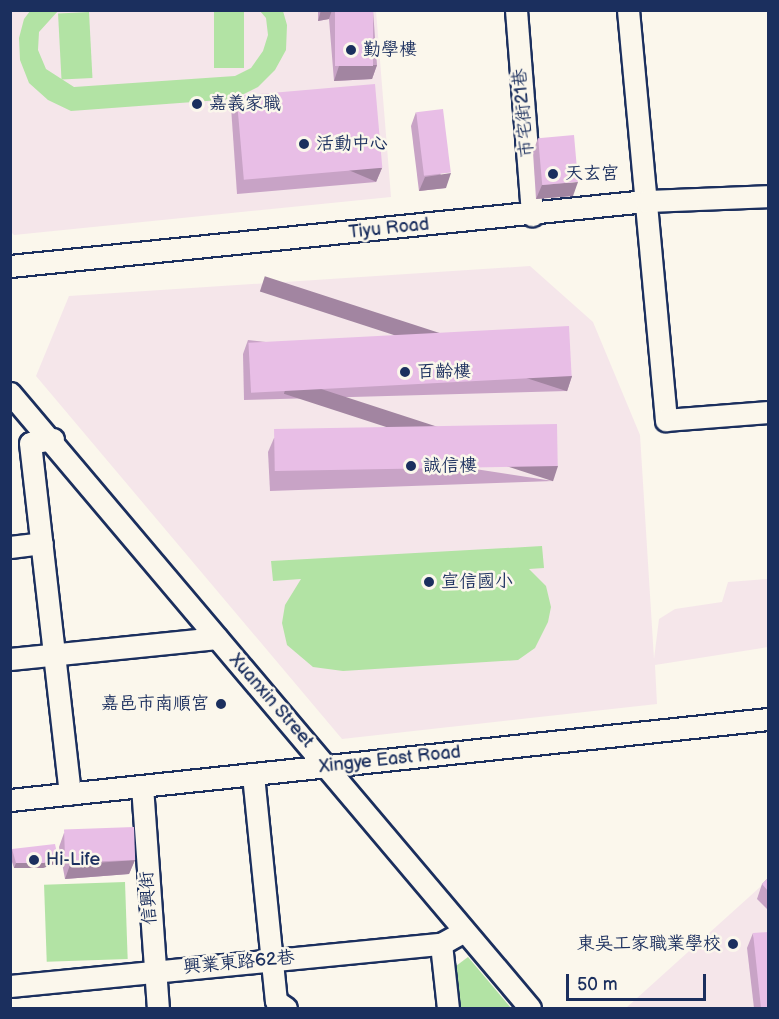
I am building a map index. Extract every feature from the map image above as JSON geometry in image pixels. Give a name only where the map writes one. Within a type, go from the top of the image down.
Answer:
[{"type":"street","name":"市宅街21巷","points":[[516,10],[532,215]]},
{"type":"street","points":[[628,10],[666,420],[768,412]]},
{"type":"street","name":"Tiyu Road","points":[[10,266],[532,215],[646,201],[768,196]]},
{"type":"street","name":"Xuanxin Street","points":[[10,393],[53,439],[217,638],[530,1008]]},
{"type":"street","points":[[53,439],[20,444],[42,543],[70,794]]},
{"type":"street","points":[[10,547],[42,543]]},
{"type":"street","points":[[10,659],[217,638]]},
{"type":"street","name":"Xingye East Road","points":[[10,800],[768,719]]},
{"type":"street","points":[[253,775],[276,1001],[286,1008]]},
{"type":"street","name":"信興街","points":[[142,786],[158,1008]]},
{"type":"street","name":"興業東路62巷","points":[[10,986],[154,970],[441,944],[464,932]]},
{"type":"street","points":[[441,944],[448,1008]]},
{"type":"shaded area","name":"嘉義家職","points":[[11,11],[376,11],[391,197],[14,235],[11,232]]},
{"type":"shaded area","name":"宣信國小","points":[[530,266],[593,322],[640,435],[654,659],[659,619],[675,609],[722,602],[728,582],[768,579],[768,647],[655,665],[657,704],[342,739],[36,376],[69,296]]},
{"type":"shaded area","name":"東吳工家職業學校","points":[[768,880],[768,1008],[626,1008]]},
{"type":"green space","points":[[30,11],[58,11],[39,32],[38,50],[46,69],[74,87],[235,76],[251,68],[263,51],[268,35],[266,18],[260,11],[283,11],[287,25],[286,50],[275,70],[258,87],[234,99],[71,111],[48,100],[29,83],[20,60],[19,38],[24,19]]},
{"type":"green space","points":[[214,11],[244,11],[244,68],[214,68]]},
{"type":"green space","points":[[89,12],[92,78],[61,80],[58,14]]},
{"type":"green space","points":[[542,546],[544,568],[529,569],[546,586],[551,607],[548,622],[535,648],[518,660],[343,671],[313,667],[287,645],[282,623],[285,605],[301,579],[273,581],[271,561]]},
{"type":"green space","points":[[125,882],[128,959],[47,962],[44,885]]},
{"type":"green space","points":[[468,957],[511,1008],[457,1008],[452,969]]},
{"type":"building","name":"勤學樓","points":[[335,10],[373,10],[373,66],[335,66]]},
{"type":"building","name":"活動中心","points":[[375,84],[382,168],[244,180],[237,96]]},
{"type":"building","points":[[443,109],[451,173],[424,176],[416,112]]},
{"type":"building","points":[[574,135],[578,182],[542,185],[538,138]]},
{"type":"building","name":"百齡樓","points":[[569,326],[572,376],[251,393],[248,343]]},
{"type":"building","points":[[557,424],[558,466],[275,471],[274,429]]},
{"type":"building","points":[[134,827],[135,860],[65,862],[64,829]]},
{"type":"building","name":"Hi-Life","points":[[55,844],[58,858],[44,863],[16,863],[12,849]]},
{"type":"building","points":[[768,878],[768,891],[762,884]]},
{"type":"building","points":[[768,932],[768,1008],[761,1008],[753,933]]},
{"type":"place","name":"勤學樓","points":[[351,50]]},
{"type":"place","name":"嘉義家職","points":[[197,104]]},
{"type":"place","name":"活動中心","points":[[304,144]]},
{"type":"place","name":"天玄宮","points":[[553,174]]},
{"type":"place","name":"百齡樓","points":[[405,372]]},
{"type":"place","name":"誠信樓","points":[[411,466]]},
{"type":"place","name":"宣信國小","points":[[429,582]]},
{"type":"place","name":"嘉邑市南順宮","points":[[221,704]]},
{"type":"place","name":"Hi-Life","points":[[34,860]]},
{"type":"place","name":"東吳工家職業學校","points":[[733,944]]}]
